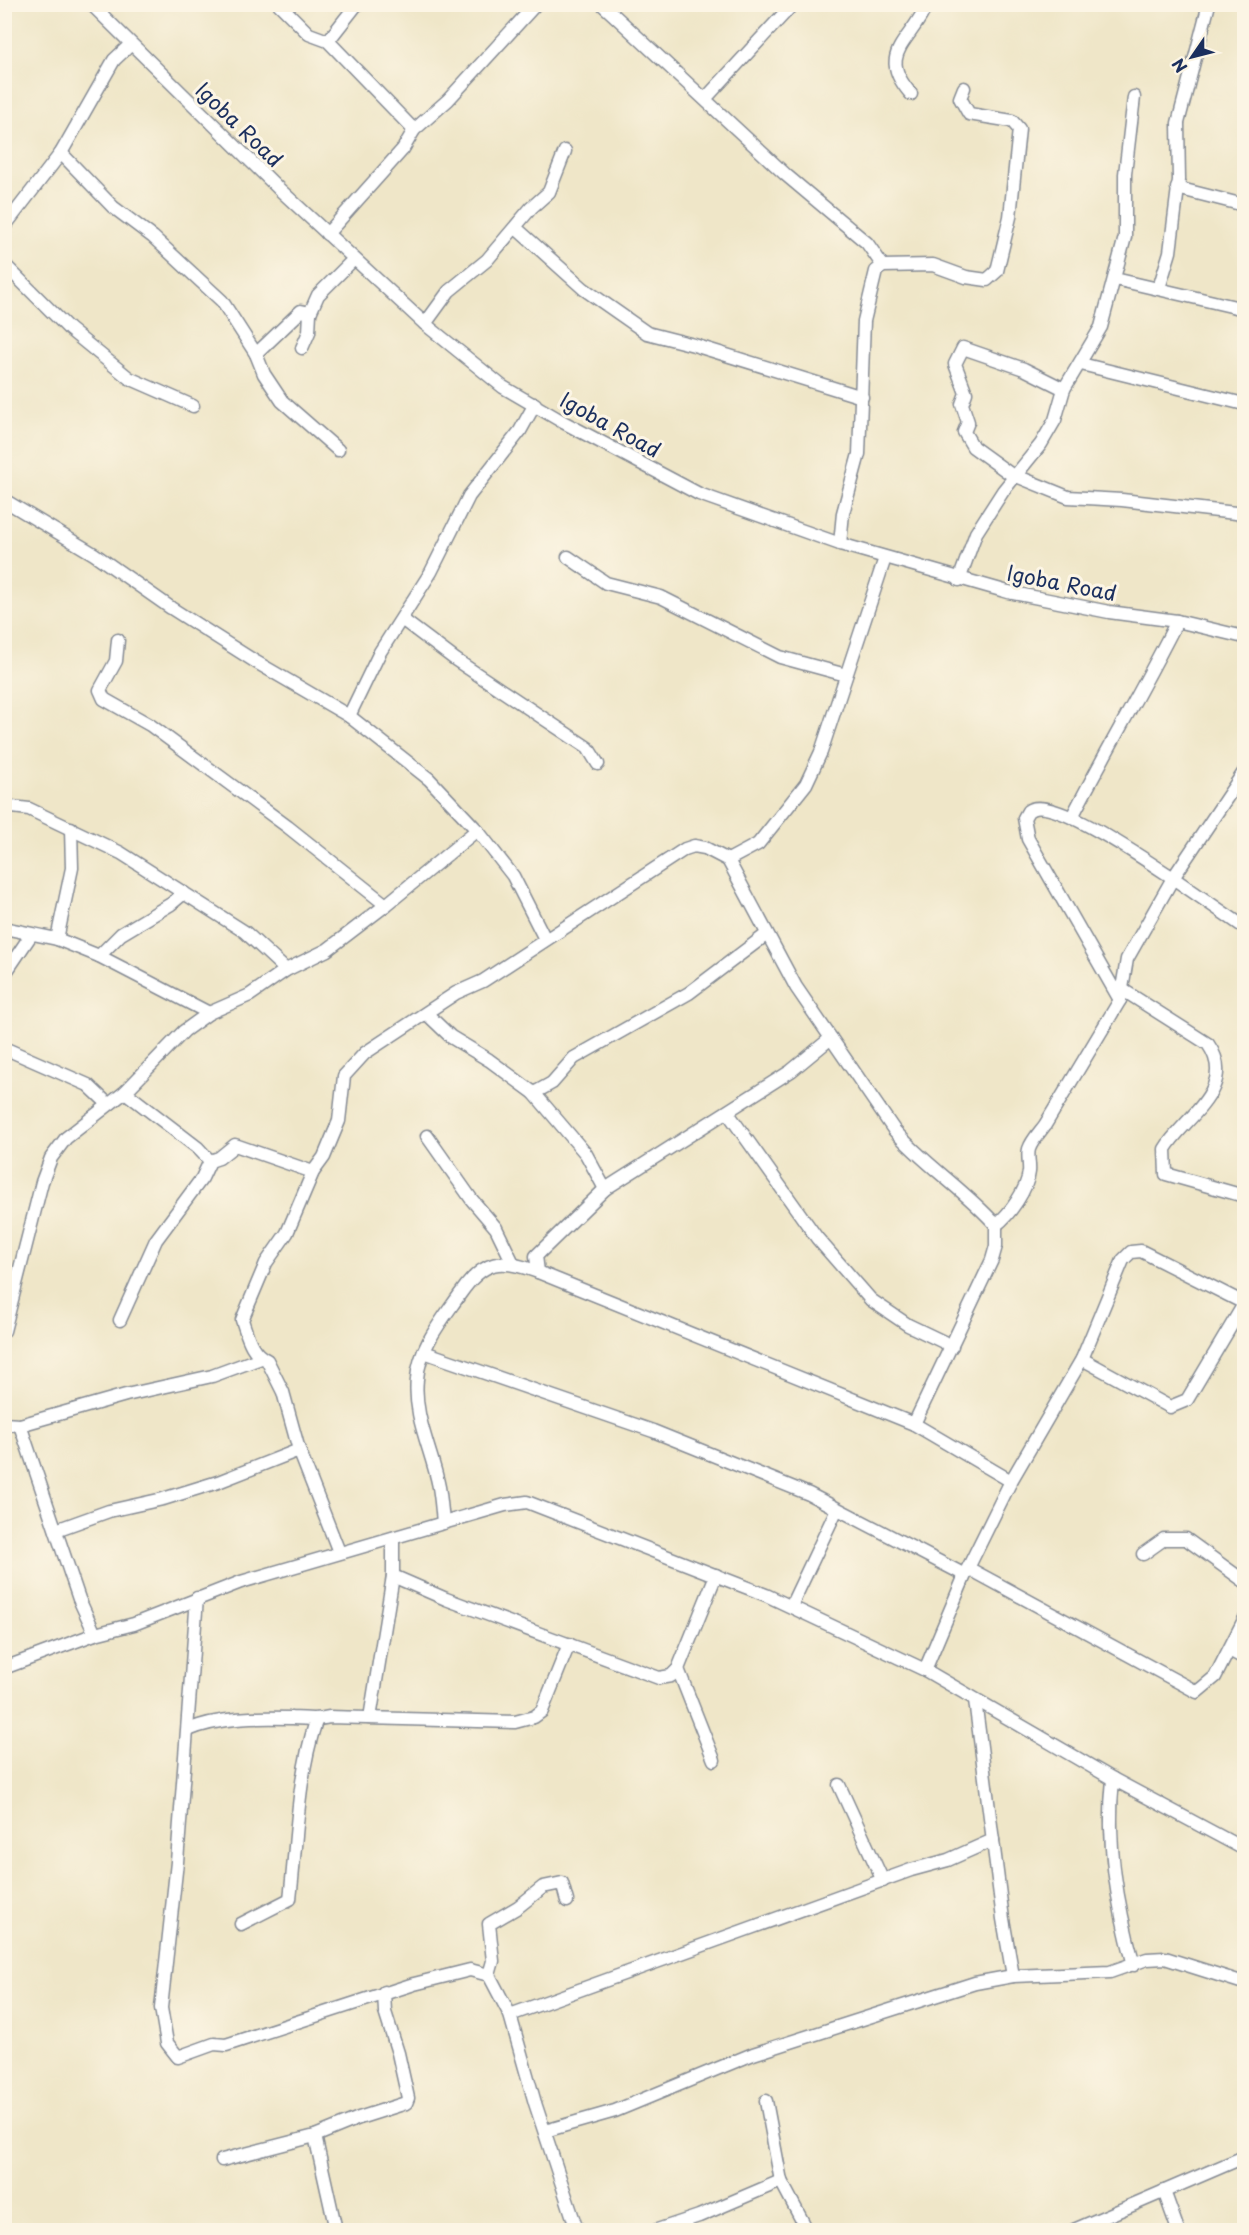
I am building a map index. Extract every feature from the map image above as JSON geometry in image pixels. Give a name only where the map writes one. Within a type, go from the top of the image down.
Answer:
[{"type":"street","name":"Igoba Road","points":[[91,4],[130,45],[424,324],[503,387],[562,422],[699,494],[840,544],[959,580],[1109,612],[1177,621],[1245,637]]},
{"type":"street","points":[[279,4],[309,33],[328,41],[414,130]]},
{"type":"street","points":[[328,41],[357,4]]},
{"type":"street","points":[[327,234],[403,149],[414,130],[448,100],[536,4]]},
{"type":"street","points":[[602,4],[706,98],[786,175],[867,243],[883,266]]},
{"type":"street","points":[[706,98],[794,4]]},
{"type":"street","points":[[911,94],[897,76],[895,60],[927,4]]},
{"type":"street","points":[[1159,288],[1170,252],[1180,165],[1178,123],[1209,4]]},
{"type":"street","points":[[4,226],[61,153],[114,60],[130,45]]},
{"type":"street","points":[[840,544],[843,513],[859,454],[864,321],[876,271],[883,266],[933,265],[966,277],[987,280],[997,271],[1010,217],[1018,129],[1012,122],[969,114],[960,98],[964,88]]},
{"type":"street","points":[[959,580],[976,533],[993,505],[1030,461],[1055,420],[1064,388],[1081,364],[1101,327],[1125,237],[1125,174],[1134,98]]},
{"type":"street","points":[[424,324],[449,291],[486,260],[531,208],[549,192],[566,151]]},
{"type":"street","points":[[61,153],[112,207],[153,237],[222,301],[256,354],[264,374],[282,401],[338,450]]},
{"type":"street","points":[[1177,188],[1245,206]]},
{"type":"street","points":[[516,228],[584,289],[647,333],[694,345],[862,397]]},
{"type":"street","points":[[302,348],[309,332],[310,313],[318,295],[354,259]]},
{"type":"street","points":[[4,264],[69,329],[129,378],[193,406]]},
{"type":"street","points":[[1115,279],[1245,309]]},
{"type":"street","points":[[256,354],[301,311],[310,313]]},
{"type":"street","points":[[1064,388],[1024,369],[963,348],[956,364],[966,393],[963,404],[964,417],[968,422],[964,432],[978,451],[1016,476],[1068,497],[1122,500],[1245,514]]},
{"type":"street","points":[[1081,364],[1245,404]]},
{"type":"street","points":[[349,716],[380,652],[403,620],[431,572],[470,496],[520,430],[535,404]]},
{"type":"street","points":[[4,500],[94,554],[171,609],[349,716],[429,779],[477,830],[513,876],[545,939]]},
{"type":"street","points":[[568,557],[580,562],[606,583],[661,597],[780,657],[846,675]]},
{"type":"street","points":[[728,860],[759,844],[806,784],[821,753],[885,558]]},
{"type":"street","points":[[403,620],[456,660],[588,748],[598,764]]},
{"type":"street","points":[[1072,817],[1108,746],[1147,682],[1177,621]]},
{"type":"street","points":[[118,640],[116,661],[100,690],[104,699],[150,725],[288,827],[387,905]]},
{"type":"street","points":[[914,1424],[992,1260],[996,1246],[996,1225],[1009,1212],[1027,1182],[1028,1151],[1031,1144],[1045,1125],[1121,995],[1127,959],[1173,878],[1242,780]]},
{"type":"street","points":[[4,806],[29,809],[121,853],[254,939],[286,970]]},
{"type":"street","points":[[1245,927],[1173,878],[1072,817],[1043,807],[1032,808],[1024,818],[1028,839],[1121,995],[1195,1035],[1208,1044],[1215,1053],[1216,1078],[1212,1088],[1204,1105],[1165,1149],[1166,1174],[1245,1196]]},
{"type":"street","points":[[57,939],[72,868],[71,828]]},
{"type":"street","points":[[4,1331],[25,1257],[34,1210],[51,1158],[66,1138],[125,1092],[184,1031],[209,1013],[250,995],[286,970],[327,950],[387,905],[477,830]]},
{"type":"street","points":[[339,1551],[299,1450],[278,1380],[267,1360],[261,1358],[250,1343],[242,1320],[266,1263],[287,1233],[313,1172],[324,1157],[339,1120],[344,1076],[365,1053],[456,993],[483,981],[685,849],[694,846],[705,848],[728,860],[796,987],[858,1080],[911,1149],[931,1164],[996,1225]]},
{"type":"street","points":[[99,956],[121,934],[171,904],[184,893]]},
{"type":"street","points":[[4,928],[57,939],[99,956],[209,1013]]},
{"type":"street","points":[[534,1093],[552,1083],[574,1058],[689,993],[767,934]]},
{"type":"street","points":[[4,975],[31,935]]},
{"type":"street","points":[[427,1014],[450,1037],[489,1060],[534,1093],[586,1154],[605,1189]]},
{"type":"street","points":[[538,1272],[537,1256],[605,1189],[791,1071],[831,1038]]},
{"type":"street","points":[[4,1048],[88,1085],[108,1104]]},
{"type":"street","points":[[125,1092],[198,1148],[210,1161]]},
{"type":"street","points":[[728,1113],[817,1238],[871,1300],[908,1325],[952,1346]]},
{"type":"street","points":[[427,1136],[472,1200],[488,1217],[513,1263]]},
{"type":"street","points":[[120,1320],[156,1240],[202,1178],[210,1161],[219,1158],[235,1145],[313,1172]]},
{"type":"street","points":[[925,1670],[967,1572],[1011,1481],[1082,1359],[1123,1260],[1131,1252],[1141,1251],[1245,1304],[1187,1400],[1178,1405],[1170,1407],[1082,1359]]},
{"type":"street","points":[[443,1523],[439,1485],[418,1408],[417,1378],[424,1352],[434,1332],[468,1282],[490,1265],[499,1262],[513,1263],[538,1272],[914,1424],[1011,1481]]},
{"type":"street","points":[[243,1365],[250,1343]]},
{"type":"street","points":[[424,1352],[653,1431],[809,1494],[967,1572],[1197,1692],[1215,1677],[1231,1651],[1245,1620]]},
{"type":"street","points":[[4,1424],[20,1425],[126,1395],[212,1376],[261,1358]]},
{"type":"street","points":[[20,1425],[79,1599],[95,1634]]},
{"type":"street","points":[[56,1530],[109,1511],[163,1499],[218,1482],[299,1450]]},
{"type":"street","points":[[4,1668],[95,1634],[134,1624],[198,1598],[339,1551],[393,1538],[505,1505],[527,1502],[791,1606],[925,1670],[1113,1779],[1245,1849]]},
{"type":"street","points":[[791,1606],[837,1509]]},
{"type":"street","points":[[370,1718],[393,1576],[393,1538]]},
{"type":"street","points":[[1143,1554],[1164,1539],[1186,1539],[1245,1581]]},
{"type":"street","points":[[393,1576],[659,1678],[671,1676],[678,1669],[716,1575]]},
{"type":"street","points":[[198,1598],[177,1862],[164,1970],[162,2008],[167,2043],[178,2057],[214,2044],[226,2045],[384,1992],[470,1970],[489,1975]]},
{"type":"street","points":[[188,1730],[203,1724],[241,1720],[293,1718],[316,1721],[329,1717],[515,1722],[534,1717],[542,1711],[569,1644]]},
{"type":"street","points":[[1231,1651],[1245,1658]]},
{"type":"street","points":[[678,1669],[714,1760]]},
{"type":"street","points":[[975,1700],[1013,1976]]},
{"type":"street","points":[[241,1924],[290,1899],[297,1803],[308,1746],[316,1721]]},
{"type":"street","points":[[1113,1779],[1110,1809],[1118,1907],[1134,1965]]},
{"type":"street","points":[[839,1785],[883,1881]]},
{"type":"street","points":[[510,2015],[883,1881],[948,1860],[993,1840]]},
{"type":"street","points":[[567,1901],[562,1883],[543,1887],[518,1907],[489,1924],[494,1961],[489,1975],[510,2015],[534,2103],[577,2230]]},
{"type":"street","points":[[545,2131],[615,2111],[689,2079],[798,2039],[975,1983],[1013,1976],[1110,1972],[1148,1959],[1165,1958],[1245,1983]]},
{"type":"street","points":[[222,2160],[315,2136],[359,2118],[406,2103],[408,2098],[398,2053],[385,2012],[384,1992]]},
{"type":"street","points":[[766,2101],[781,2181],[807,2230]]},
{"type":"street","points":[[315,2136],[336,2230]]},
{"type":"street","points":[[1074,2230],[1245,2157]]},
{"type":"street","points":[[657,2230],[740,2200],[781,2181]]},
{"type":"street","points":[[1164,2191],[1178,2230]]}]
